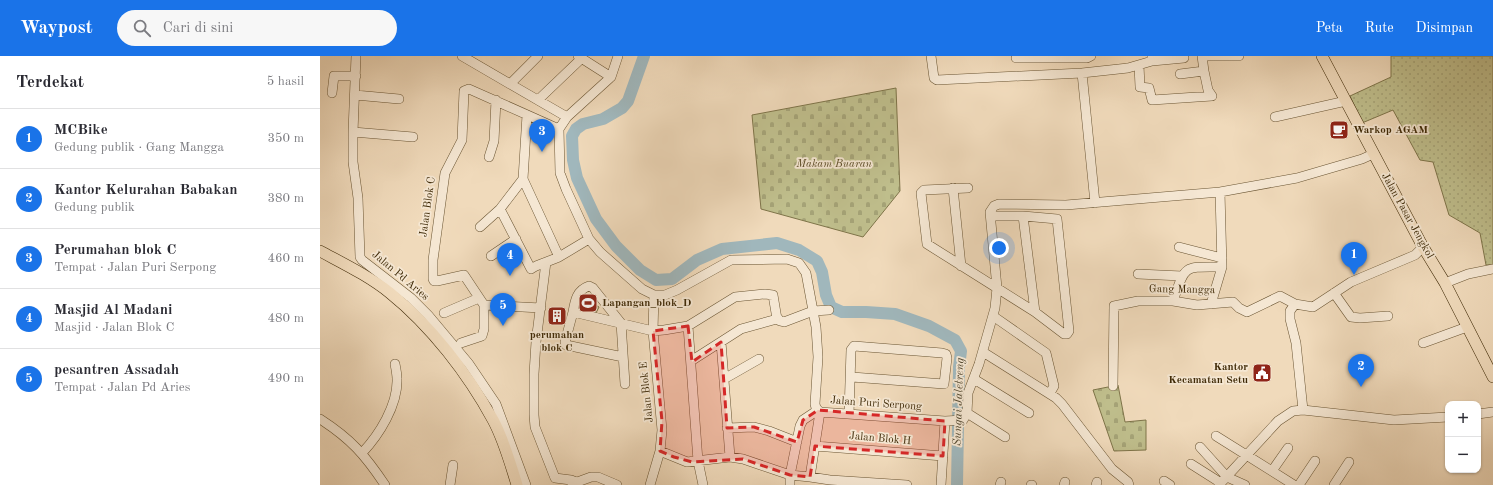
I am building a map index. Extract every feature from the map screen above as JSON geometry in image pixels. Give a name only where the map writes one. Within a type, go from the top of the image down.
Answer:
[{"type":"main road","name":"Jalan Pasar Jengkol","points":[[1322,56],[1423,247],[1445,283],[1493,376]]},
{"type":"main road","points":[[320,250],[361,273],[390,293],[416,317],[443,347],[470,383],[493,421],[517,485]]},
{"type":"street","name":"Jalan Pd Aries","points":[[356,56],[353,162],[358,198],[361,259],[428,315],[469,364],[496,404],[526,485]]},
{"type":"street","points":[[462,56],[567,117]]},
{"type":"street","points":[[510,84],[538,56]]},
{"type":"street","points":[[618,56],[610,77],[567,117],[559,129],[559,166],[562,180],[589,239],[600,252],[642,289],[654,295]]},
{"type":"street","points":[[931,56],[934,78],[937,80],[1128,68],[1139,65],[1152,58],[1184,58]]},
{"type":"street","points":[[1016,58],[1087,58],[1091,56]]},
{"type":"street","points":[[1139,65],[1140,87],[1149,88],[1152,100],[1212,96],[1208,90],[1202,56],[1239,56]]},
{"type":"street","points":[[538,100],[580,57],[610,77]]},
{"type":"street","points":[[1180,74],[1204,70]]},
{"type":"street","points":[[1082,72],[1095,203]]},
{"type":"street","points":[[332,93],[334,76],[356,76]]},
{"type":"street","name":"Jalan Blok C","points":[[482,302],[464,275],[437,281],[434,281],[433,279],[434,252],[445,172],[462,140],[463,94],[469,89],[559,129]]},
{"type":"street","points":[[355,94],[399,99]]},
{"type":"street","points":[[489,157],[494,141],[496,100]]},
{"type":"street","points":[[1275,117],[1346,101]]},
{"type":"street","points":[[526,115],[524,179],[559,258]]},
{"type":"street","points":[[353,132],[413,137]]},
{"type":"street","points":[[964,416],[968,393],[983,352],[993,316],[997,288],[991,213],[994,206],[999,204],[1041,206],[1095,203],[1220,192],[1297,178],[1362,159],[1373,154]]},
{"type":"street","points":[[480,227],[500,209],[524,179]]},
{"type":"street","points":[[953,188],[961,266]]},
{"type":"street","points":[[968,188],[924,190],[921,193],[920,197],[927,244],[1035,312],[1064,334],[1068,333],[1058,220],[1055,218],[991,213]]},
{"type":"street","points":[[1211,304],[1222,262],[1220,192]]},
{"type":"street","points":[[500,209],[531,269],[559,258],[589,239]]},
{"type":"street","points":[[1023,216],[1035,312]]},
{"type":"street","points":[[491,256],[516,239]]},
{"type":"street","name":"Gang Mangga","points":[[1113,386],[1114,306],[1138,301],[1173,301],[1197,305],[1233,302],[1239,308],[1247,312],[1280,296],[1294,304],[1313,308],[1351,282],[1415,255],[1423,247]]},
{"type":"street","points":[[1179,248],[1222,262]]},
{"type":"street","name":"Jalan Puri Serpong","points":[[654,295],[665,295],[677,290],[731,260],[790,259],[799,263],[804,269],[813,311],[817,334],[818,357],[815,404],[819,411],[947,421]]},
{"type":"street","points":[[546,262],[536,342],[534,374],[535,427],[555,478],[571,480],[572,484],[591,476],[617,485]]},
{"type":"street","points":[[1173,301],[1185,271],[1193,267],[1222,262]]},
{"type":"street","points":[[1445,283],[1468,274],[1493,269]]},
{"type":"street","points":[[1138,274],[1182,276]]},
{"type":"street","points":[[623,357],[566,345],[565,342],[575,300],[580,290],[588,286],[593,288],[621,323],[623,357],[624,384]]},
{"type":"street","points":[[1334,293],[1351,317],[1360,318],[1388,316]]},
{"type":"street","name":"Jalan Blok E","points":[[650,485],[660,451],[662,422],[653,331],[654,295]]},
{"type":"street","points":[[573,312],[653,331],[688,326],[735,297],[773,295],[777,317],[780,321],[784,322],[813,311],[829,310]]},
{"type":"street","points":[[444,313],[482,302],[541,308]]},
{"type":"street","points":[[461,343],[482,336],[484,329],[482,302]]},
{"type":"street","points":[[1294,304],[1290,311],[1290,319],[1296,343],[1303,410]]},
{"type":"street","points":[[993,316],[1046,353],[1054,386],[1050,393]]},
{"type":"street","points":[[692,361],[741,329],[776,320],[777,317]]},
{"type":"street","points":[[688,326],[692,361],[698,461],[703,485]]},
{"type":"street","points":[[1423,343],[1468,327]]},
{"type":"street","points":[[721,342],[730,458]]},
{"type":"street","points":[[849,414],[852,377],[852,348],[857,345],[945,354],[947,358],[944,384],[852,377]]},
{"type":"street","points":[[983,352],[1050,393],[1062,404],[1112,469],[1128,482],[1129,485]]},
{"type":"street","points":[[724,379],[759,358]]},
{"type":"street","points":[[362,453],[376,436],[391,408],[397,386],[395,364]]},
{"type":"street","points":[[974,379],[1029,413]]},
{"type":"street","points":[[1222,482],[1282,418],[1293,411],[1303,410],[1394,420],[1445,416]]},
{"type":"street","points":[[796,479],[797,442],[800,426],[803,420],[819,411]]},
{"type":"street","points":[[810,476],[819,411]]},
{"type":"street","points":[[1481,414],[1493,412]]},
{"type":"street","points":[[941,485],[947,421],[964,416],[1005,437]]},
{"type":"street","points":[[320,419],[353,443],[385,485]]},
{"type":"street","points":[[727,428],[754,427],[797,442]]},
{"type":"street","points":[[1216,436],[1247,454],[1294,485]]},
{"type":"street","name":"Jalan Blok H","points":[[815,446],[943,456]]},
{"type":"street","points":[[1200,447],[1222,482]]},
{"type":"street","points":[[1272,471],[1288,448]]},
{"type":"street","points":[[660,451],[687,462],[730,458],[749,460],[796,479]]},
{"type":"street","points":[[1299,485],[1315,461]]},
{"type":"street","points":[[1334,485],[1349,462]]},
{"type":"street","points":[[1190,464],[1222,482],[1245,485]]},
{"type":"street","points":[[450,485],[454,465]]},
{"type":"street","points":[[790,485],[796,479],[810,476],[829,482],[907,485]]},
{"type":"highlighted area","points":[[688,326],[692,362],[721,342],[727,428],[754,427],[797,442],[803,420],[818,410],[945,421],[943,456],[815,446],[810,477],[790,475],[743,459],[692,462],[674,457],[660,451],[662,421],[653,331]]},
{"type":"green space","points":[[1391,56],[1493,56],[1493,265],[1486,265],[1480,233],[1449,215],[1433,162],[1420,160],[1393,110],[1362,123],[1350,96],[1391,77]]},
{"type":"green space","name":"Makam Buaran","points":[[896,88],[900,191],[863,237],[761,209],[752,115]]},
{"type":"green space","name":"Lapangan_blok_D","points":[[586,299],[599,307],[596,313],[581,307]]},
{"type":"green space","points":[[1118,385],[1125,422],[1146,420],[1146,450],[1114,451],[1093,390]]},
{"type":"waterway","name":"Sungai Jaletreng","points":[[644,56],[628,101],[622,108],[603,119],[583,124],[576,129],[572,136],[573,160],[577,178],[596,219],[616,246],[640,270],[656,280],[672,279],[697,260],[722,249],[777,243],[799,250],[817,261],[822,272],[826,295],[831,307],[842,312],[895,314],[929,326],[955,340],[961,351],[959,367],[957,485]]},
{"type":"place","name":"Warkop AGAM","points":[[1339,130]]},
{"type":"place","name":"Perumahan blok C","points":[[542,152]]},
{"type":"place","name":"MCBike","points":[[1354,275]]},
{"type":"place","name":"Masjid Al Madani","points":[[510,276]]},
{"type":"place","name":"Lapangan_blok_D","points":[[588,303]]},
{"type":"place","name":"perumahan blok C","points":[[557,316]]},
{"type":"place","name":"pesantren Assadah","points":[[503,326]]},
{"type":"place","name":"Kantor Kecamatan Setu","points":[[1262,373]]},
{"type":"place","name":"Kantor Kelurahan Babakan","points":[[1361,387]]}]
